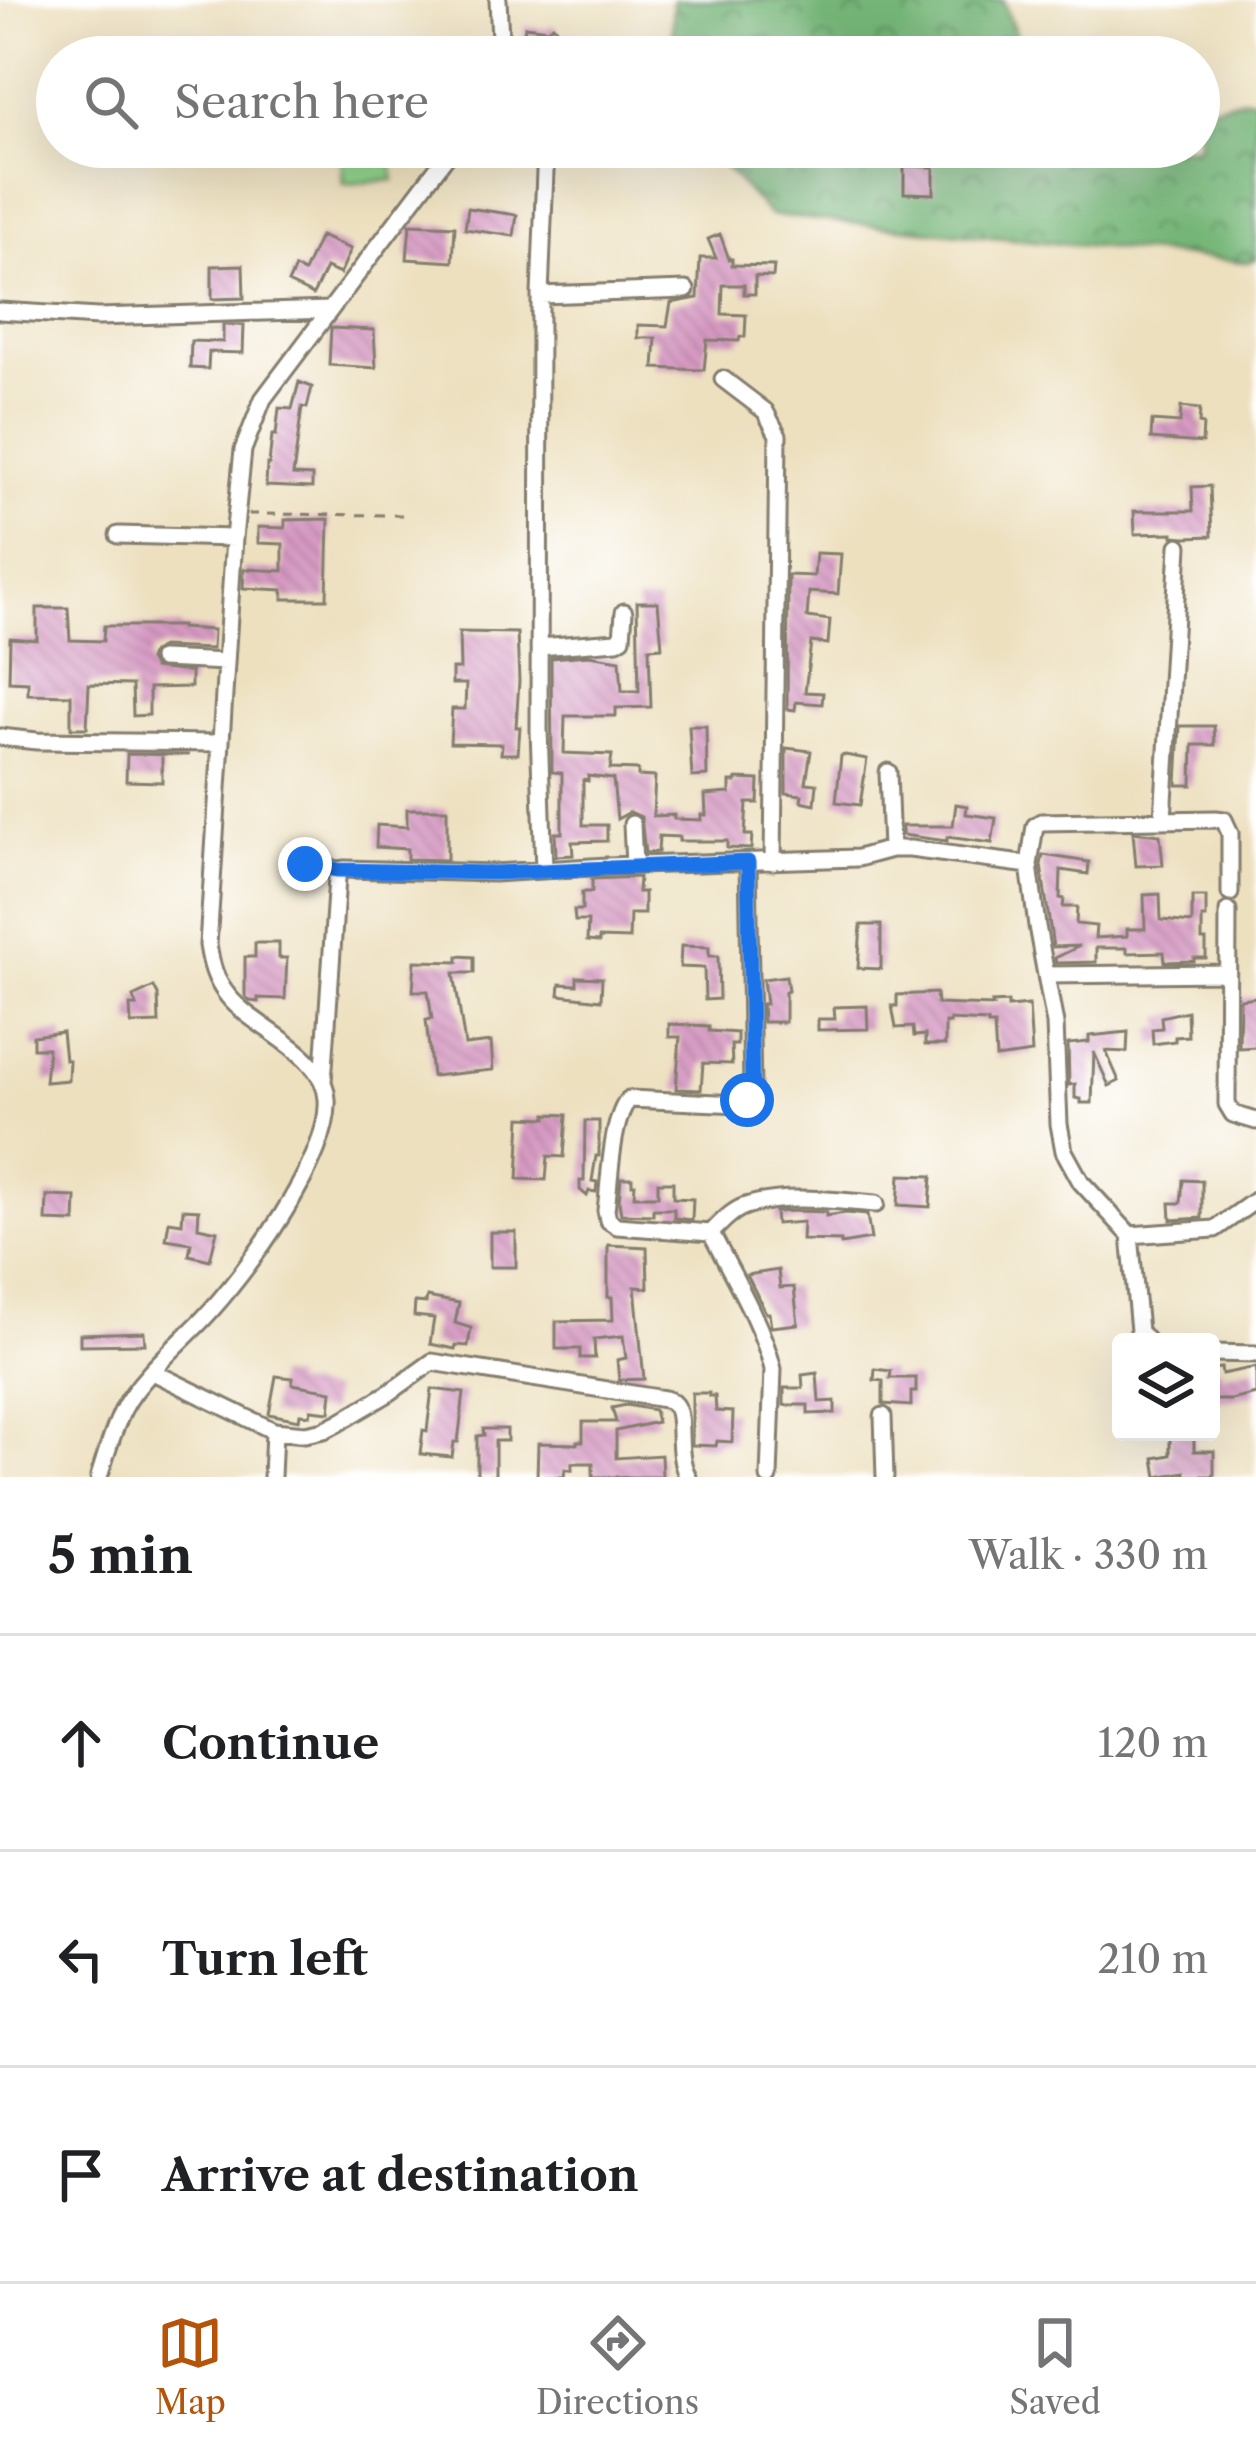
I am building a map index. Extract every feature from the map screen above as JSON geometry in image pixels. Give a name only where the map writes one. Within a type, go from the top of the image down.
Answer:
[{"type":"street","points":[[498,0],[500,36]]},
{"type":"street","points":[[323,1082],[309,1061],[229,998],[212,970],[208,945],[243,450],[263,398],[437,168]]},
{"type":"street","points":[[544,870],[539,646],[545,168]]},
{"type":"street","points":[[540,295],[686,290]]},
{"type":"street","points":[[0,311],[98,317],[330,310]]},
{"type":"street","points":[[723,379],[765,411],[778,435],[773,862]]},
{"type":"street","points":[[118,535],[234,538]]},
{"type":"street","points":[[1163,819],[1179,546]]},
{"type":"street","points":[[539,646],[617,640],[622,638],[624,612]]},
{"type":"street","points":[[161,659],[226,662]]},
{"type":"street","points":[[0,737],[221,743]]},
{"type":"street","points":[[888,772],[891,849]]},
{"type":"street","points":[[1141,1333],[1130,1235],[1082,1182],[1064,1151],[1055,1024],[1029,865],[1035,826],[1040,822],[1224,820],[1230,833],[1230,893]]},
{"type":"street","points":[[632,824],[634,865]]},
{"type":"street","points":[[305,864],[338,870],[494,873],[858,859],[891,849],[1029,865]]},
{"type":"street","points":[[748,862],[752,1090],[740,1104],[629,1099],[622,1105],[608,1220],[616,1226],[711,1233],[747,1205],[817,1199],[876,1204]]},
{"type":"street","points":[[99,1477],[125,1405],[218,1304],[297,1193],[316,1150],[327,1099],[323,1082],[338,870]]},
{"type":"street","points":[[1228,911],[1227,1104],[1233,1114],[1256,1121]]},
{"type":"street","points":[[1046,974],[1227,974]]},
{"type":"street","points":[[1130,1235],[1215,1229],[1256,1200]]},
{"type":"street","points":[[711,1233],[773,1369],[769,1477]]},
{"type":"street","points":[[1220,1353],[1256,1354]]},
{"type":"street","points":[[153,1372],[274,1431],[305,1435],[324,1430],[389,1393],[432,1362],[669,1400],[678,1411],[680,1457],[688,1477]]},
{"type":"street","points":[[884,1416],[884,1477]]},
{"type":"street","points":[[272,1477],[274,1431]]},
{"type":"path","points":[[239,514],[404,515]]},
{"type":"green space","points":[[673,0],[1003,0],[1016,36],[672,36]]},
{"type":"green space","points":[[1256,100],[1256,259],[1247,262],[770,215],[726,168],[1220,168],[1220,104]]},
{"type":"green space","points":[[343,168],[393,168],[394,180],[344,184]]},
{"type":"building","points":[[553,25],[561,36],[524,36],[525,26],[547,29]]},
{"type":"building","points":[[904,168],[934,168],[934,194],[904,193]]},
{"type":"building","points":[[468,208],[517,215],[514,236],[465,229]]},
{"type":"building","points":[[410,224],[455,226],[453,262],[407,259]]},
{"type":"building","points":[[720,234],[732,265],[774,266],[773,277],[755,276],[755,294],[744,294],[744,285],[723,285],[722,314],[746,315],[745,337],[707,340],[704,370],[654,368],[656,338],[638,338],[638,325],[667,326],[671,303],[698,298],[700,258],[716,258],[708,239]]},
{"type":"building","points":[[320,236],[351,249],[340,274],[326,268],[313,295],[288,283],[295,268],[304,272]]},
{"type":"building","points":[[243,265],[244,298],[212,299],[212,266]]},
{"type":"building","points":[[223,325],[244,325],[243,353],[209,352],[208,369],[190,368],[191,341],[223,342]]},
{"type":"building","points":[[331,328],[374,330],[376,368],[329,365]]},
{"type":"building","points":[[299,382],[312,387],[307,408],[302,407],[293,475],[312,476],[312,488],[266,486],[279,408],[292,409]]},
{"type":"building","points":[[1181,407],[1200,409],[1202,443],[1151,439],[1152,421],[1180,423]]},
{"type":"building","points":[[1210,486],[1212,536],[1135,534],[1134,511],[1193,511],[1192,487]]},
{"type":"building","points":[[329,519],[327,599],[283,599],[283,590],[243,588],[244,569],[283,571],[283,544],[258,543],[258,527],[285,528],[285,520]]},
{"type":"building","points":[[816,553],[841,554],[838,594],[809,592],[807,617],[830,620],[828,644],[811,642],[805,692],[823,693],[822,704],[796,702],[795,710],[787,709],[788,575],[814,576]]},
{"type":"building","points":[[637,602],[658,602],[662,647],[649,648],[651,707],[616,708],[616,716],[565,716],[564,753],[612,755],[610,769],[638,770],[638,776],[655,777],[653,816],[674,815],[674,819],[701,820],[706,815],[705,795],[730,793],[730,782],[737,779],[759,780],[758,803],[747,803],[745,835],[752,835],[751,849],[727,848],[727,841],[659,836],[658,852],[645,853],[641,817],[630,812],[617,819],[613,779],[588,776],[588,781],[583,780],[583,825],[607,825],[607,841],[572,842],[573,855],[556,856],[555,833],[562,833],[562,773],[552,772],[551,658],[589,655],[620,660],[622,691],[639,691]]},
{"type":"building","points":[[37,608],[68,608],[70,640],[103,641],[104,626],[181,626],[213,630],[212,649],[162,647],[152,652],[149,660],[154,668],[191,672],[191,687],[149,688],[149,715],[133,716],[132,685],[89,684],[87,728],[71,728],[71,695],[28,694],[28,682],[9,681],[10,638],[37,640]]},
{"type":"building","points":[[459,632],[517,633],[518,754],[501,754],[502,744],[450,743],[452,709],[465,709],[466,684],[452,684],[452,669],[460,669]]},
{"type":"building","points":[[689,726],[706,726],[707,776],[692,777]]},
{"type":"building","points":[[1180,726],[1214,726],[1215,745],[1193,745],[1192,785],[1177,785]]},
{"type":"building","points":[[786,748],[811,751],[806,783],[817,784],[815,804],[801,801],[802,795],[786,793]]},
{"type":"building","points":[[127,754],[189,755],[162,755],[162,782],[126,781]]},
{"type":"building","points":[[841,756],[867,759],[860,805],[836,802]]},
{"type":"building","points":[[956,804],[967,806],[966,814],[996,818],[992,843],[902,835],[902,826],[953,826]]},
{"type":"building","points":[[407,809],[447,809],[447,860],[407,859],[407,849],[376,847],[377,825],[407,827]]},
{"type":"building","points":[[1133,832],[1160,835],[1163,865],[1136,866]]},
{"type":"building","points":[[1043,855],[1089,862],[1088,874],[1061,870],[1060,898],[1063,907],[1077,907],[1076,924],[1096,926],[1095,938],[1127,936],[1127,929],[1145,929],[1144,895],[1160,894],[1161,920],[1192,923],[1192,897],[1206,897],[1202,940],[1206,940],[1206,958],[1165,962],[1164,952],[1096,948],[1096,962],[1056,963],[1055,958],[1080,946],[1053,947]]},
{"type":"building","points":[[639,877],[644,914],[630,914],[629,939],[587,941],[588,921],[575,921],[574,910],[582,910],[582,892],[592,892],[592,879]]},
{"type":"building","points":[[861,925],[881,925],[881,969],[858,968]]},
{"type":"building","points":[[255,943],[279,943],[279,958],[287,958],[285,999],[258,998],[258,1002],[245,996],[245,957],[255,957]]},
{"type":"building","points":[[681,946],[709,947],[709,956],[718,956],[719,999],[705,1000],[704,968],[680,967]]},
{"type":"building","points":[[458,956],[474,957],[474,973],[454,973],[465,1045],[491,1042],[493,1070],[432,1076],[428,991],[413,991],[415,961],[458,962]]},
{"type":"building","points":[[786,976],[785,1022],[763,1022],[763,979]]},
{"type":"building","points":[[577,977],[602,978],[601,1000],[559,995],[560,984],[577,985]]},
{"type":"building","points":[[154,987],[159,1023],[131,1024],[130,1006],[137,1006],[133,997]]},
{"type":"building","points":[[936,993],[937,1004],[1029,1005],[1032,1053],[996,1058],[994,1025],[988,1022],[950,1020],[945,1023],[945,1045],[925,1045],[925,1035],[914,1036],[913,1027],[896,1028],[892,1006],[897,1006],[897,995]]},
{"type":"building","points":[[1256,997],[1256,1047],[1239,1048],[1240,999]]},
{"type":"building","points":[[867,1006],[868,1029],[818,1030],[818,1019],[835,1019],[834,1007]]},
{"type":"building","points":[[1187,1011],[1188,1036],[1153,1044],[1152,1029],[1162,1028],[1161,1017]]},
{"type":"building","points":[[669,1024],[737,1033],[737,1045],[731,1045],[732,1064],[703,1063],[701,1090],[676,1089],[680,1037],[669,1037]]},
{"type":"building","points":[[62,1032],[68,1080],[45,1082],[48,1048],[33,1048],[33,1036]]},
{"type":"building","points":[[1128,1032],[1127,1052],[1106,1051],[1119,1081],[1109,1086],[1094,1052],[1092,1103],[1081,1103],[1075,1098],[1075,1084],[1069,1085],[1068,1044],[1089,1042],[1089,1036]]},
{"type":"building","points":[[547,1114],[567,1115],[564,1157],[548,1156],[546,1180],[518,1179],[521,1117],[547,1118]]},
{"type":"building","points":[[585,1121],[599,1121],[599,1156],[592,1181],[597,1182],[596,1192],[589,1191],[587,1196],[580,1190]]},
{"type":"building","points":[[900,1175],[932,1176],[930,1207],[898,1205]]},
{"type":"building","points":[[621,1178],[632,1178],[634,1196],[658,1196],[658,1182],[673,1182],[673,1198],[693,1199],[692,1220],[674,1218],[674,1209],[653,1209],[653,1215],[621,1214]]},
{"type":"building","points":[[1183,1180],[1202,1181],[1202,1218],[1171,1220],[1170,1203],[1181,1203]]},
{"type":"building","points":[[47,1196],[76,1197],[75,1222],[46,1221]]},
{"type":"building","points":[[183,1209],[199,1210],[198,1227],[217,1231],[210,1260],[189,1255],[191,1243],[166,1239],[169,1221],[182,1223]]},
{"type":"building","points":[[775,1212],[867,1215],[871,1239],[841,1244],[802,1240],[803,1222],[776,1224]]},
{"type":"building","points":[[490,1232],[516,1232],[516,1267],[490,1267]]},
{"type":"building","points":[[608,1245],[647,1247],[648,1288],[635,1287],[644,1379],[619,1380],[617,1360],[626,1358],[623,1336],[594,1339],[595,1358],[580,1358],[580,1349],[556,1349],[556,1321],[613,1320]]},
{"type":"building","points":[[778,1270],[780,1288],[794,1287],[798,1324],[771,1327],[769,1313],[747,1275]]},
{"type":"building","points":[[427,1297],[459,1303],[455,1323],[471,1328],[468,1346],[456,1345],[455,1349],[430,1344],[434,1318],[414,1316],[415,1302],[426,1303]]},
{"type":"building","points":[[144,1332],[145,1344],[80,1345],[80,1334]]},
{"type":"building","points":[[1256,1367],[1256,1394],[1220,1400],[1220,1368],[1222,1374]]},
{"type":"building","points":[[875,1369],[891,1371],[890,1378],[916,1378],[911,1406],[883,1404],[883,1381],[874,1380]]},
{"type":"building","points":[[817,1373],[819,1402],[835,1401],[835,1413],[808,1414],[808,1405],[784,1405],[784,1388],[803,1388],[802,1375]]},
{"type":"building","points":[[276,1376],[332,1391],[330,1412],[311,1410],[310,1415],[300,1414],[299,1420],[269,1414]]},
{"type":"building","points":[[432,1389],[464,1393],[452,1457],[420,1454]]},
{"type":"building","points":[[692,1393],[709,1393],[715,1396],[716,1411],[733,1412],[732,1442],[692,1445]]},
{"type":"building","points":[[626,1405],[654,1410],[657,1422],[616,1431],[616,1458],[661,1455],[662,1477],[593,1477],[593,1463],[572,1463],[564,1477],[537,1477],[538,1443],[577,1444],[583,1441],[583,1422],[616,1422],[612,1408]]},
{"type":"building","points":[[483,1429],[507,1429],[507,1441],[495,1441],[495,1476],[477,1476],[477,1436],[484,1435]]},
{"type":"building","points":[[1170,1441],[1194,1441],[1194,1451],[1214,1451],[1214,1476],[1185,1476],[1185,1472],[1157,1477],[1154,1458],[1170,1455]]},
{"type":"route","points":[[305,864],[338,870],[494,873],[748,862],[752,1090],[747,1100]]}]
